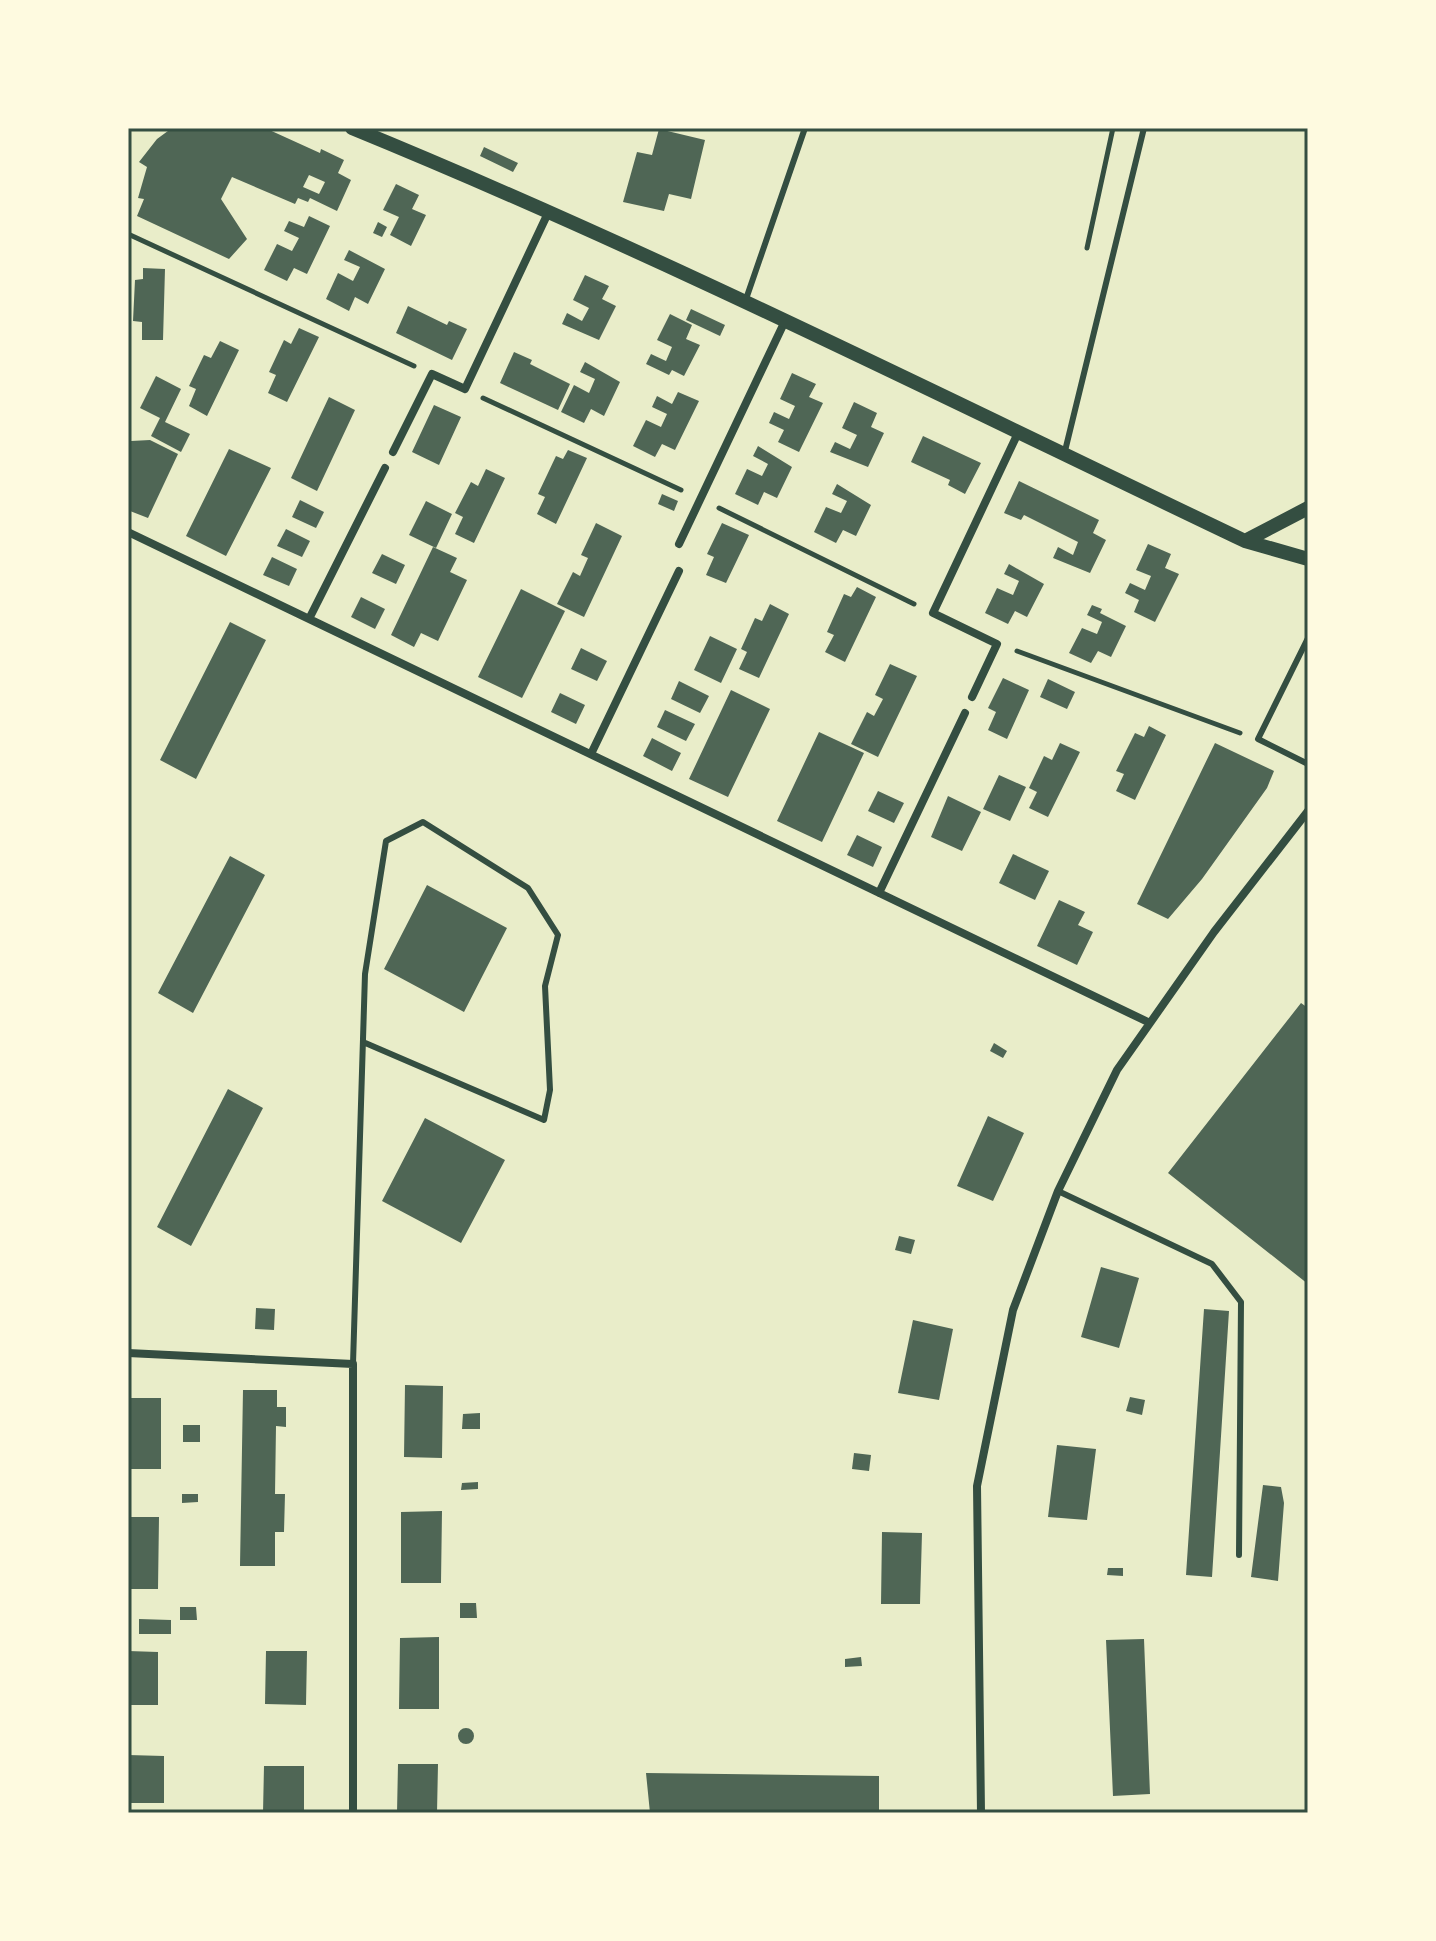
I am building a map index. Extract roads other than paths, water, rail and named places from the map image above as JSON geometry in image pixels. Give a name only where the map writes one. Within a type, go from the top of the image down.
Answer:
[{"type":"street","points":[[352,128],[745,302],[1245,541],[1308,559]]},
{"type":"street","points":[[393,452],[432,374],[465,389],[548,213]]},
{"type":"street","points":[[679,544],[785,321]]},
{"type":"street","points":[[972,697],[997,644],[933,613],[1018,433]]},
{"type":"street","points":[[309,619],[385,468]]},
{"type":"street","points":[[1245,541],[1308,508]]},
{"type":"street","points":[[128,532],[1150,1023]]},
{"type":"street","points":[[591,754],[679,571]]},
{"type":"street","points":[[879,893],[965,713]]},
{"type":"street","points":[[981,1813],[977,1486],[1013,1310],[1058,1191],[1117,1070],[1214,932],[1308,811]]},
{"type":"street","points":[[128,1353],[353,1364],[353,1813]]},
{"type":"lane","points":[[745,302],[805,128]]},
{"type":"lane","points":[[1064,455],[1144,128]]},
{"type":"lane","points":[[1308,638],[1258,739],[1308,764]]},
{"type":"lane","points":[[353,1364],[365,974],[386,841],[423,822],[528,888],[558,935],[545,986],[550,1090],[544,1120],[363,1042]]},
{"type":"lane","points":[[1058,1191],[1212,1264],[1241,1302],[1239,1555]]}]
